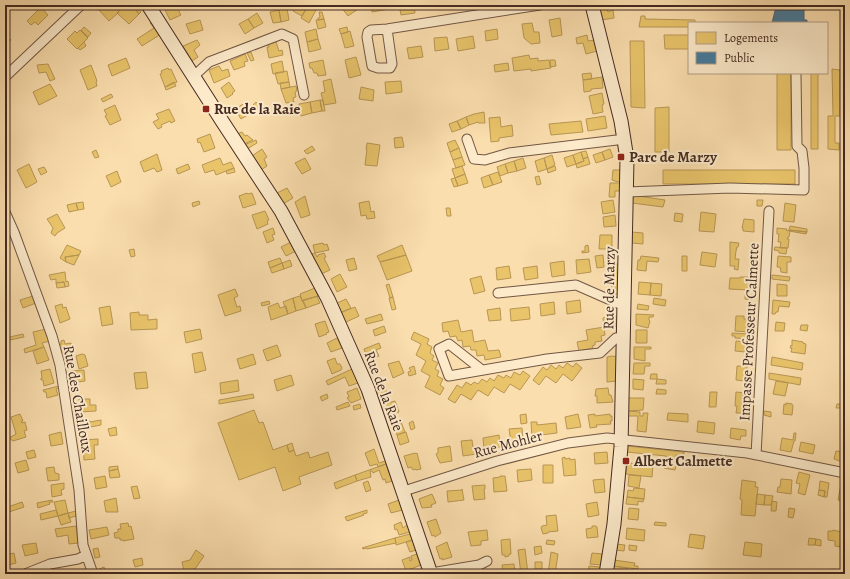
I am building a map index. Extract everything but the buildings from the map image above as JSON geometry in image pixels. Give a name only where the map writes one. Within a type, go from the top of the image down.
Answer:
[{"type":"street","points":[[5,77],[81,5]]},
{"type":"street","name":"Rue de la Raie","points":[[148,5],[281,210],[328,299],[368,389],[431,573]]},
{"type":"street","points":[[387,29],[540,5]]},
{"type":"street","name":"Rue de Marzy","points":[[592,5],[625,139],[627,159],[622,439],[614,524],[606,574]]},
{"type":"street","points":[[194,76],[208,62],[282,34],[293,39],[304,95]]},
{"type":"street","points":[[627,192],[730,188],[804,190],[802,151],[797,146],[796,74]]},
{"type":"street","points":[[467,139],[474,159],[485,160],[510,153],[625,139]]},
{"type":"street","name":"Impasse Professeur Calmette","points":[[756,454],[769,211]]},
{"type":"street","name":"Rue des Chailloux","points":[[5,212],[14,232],[52,336],[60,365],[79,490],[83,545],[93,574]]},
{"type":"street","points":[[498,294],[576,285],[616,303],[625,304]]},
{"type":"street","points":[[482,370],[449,344],[439,350],[449,376],[547,359],[600,353],[616,338],[624,337]]},
{"type":"street","name":"Rue Mohler","points":[[404,491],[497,461],[568,443],[607,438],[756,454],[845,473]]},
{"type":"street","points":[[25,574],[50,564],[86,556]]},
{"type":"street","points":[[431,573],[478,565],[487,561]]},
{"type":"place","name":"Rue de la Raie","points":[[206,109]]},
{"type":"place","name":"Parc de Marzy","points":[[621,157]]},
{"type":"place","name":"Albert Calmette","points":[[626,461]]}]
